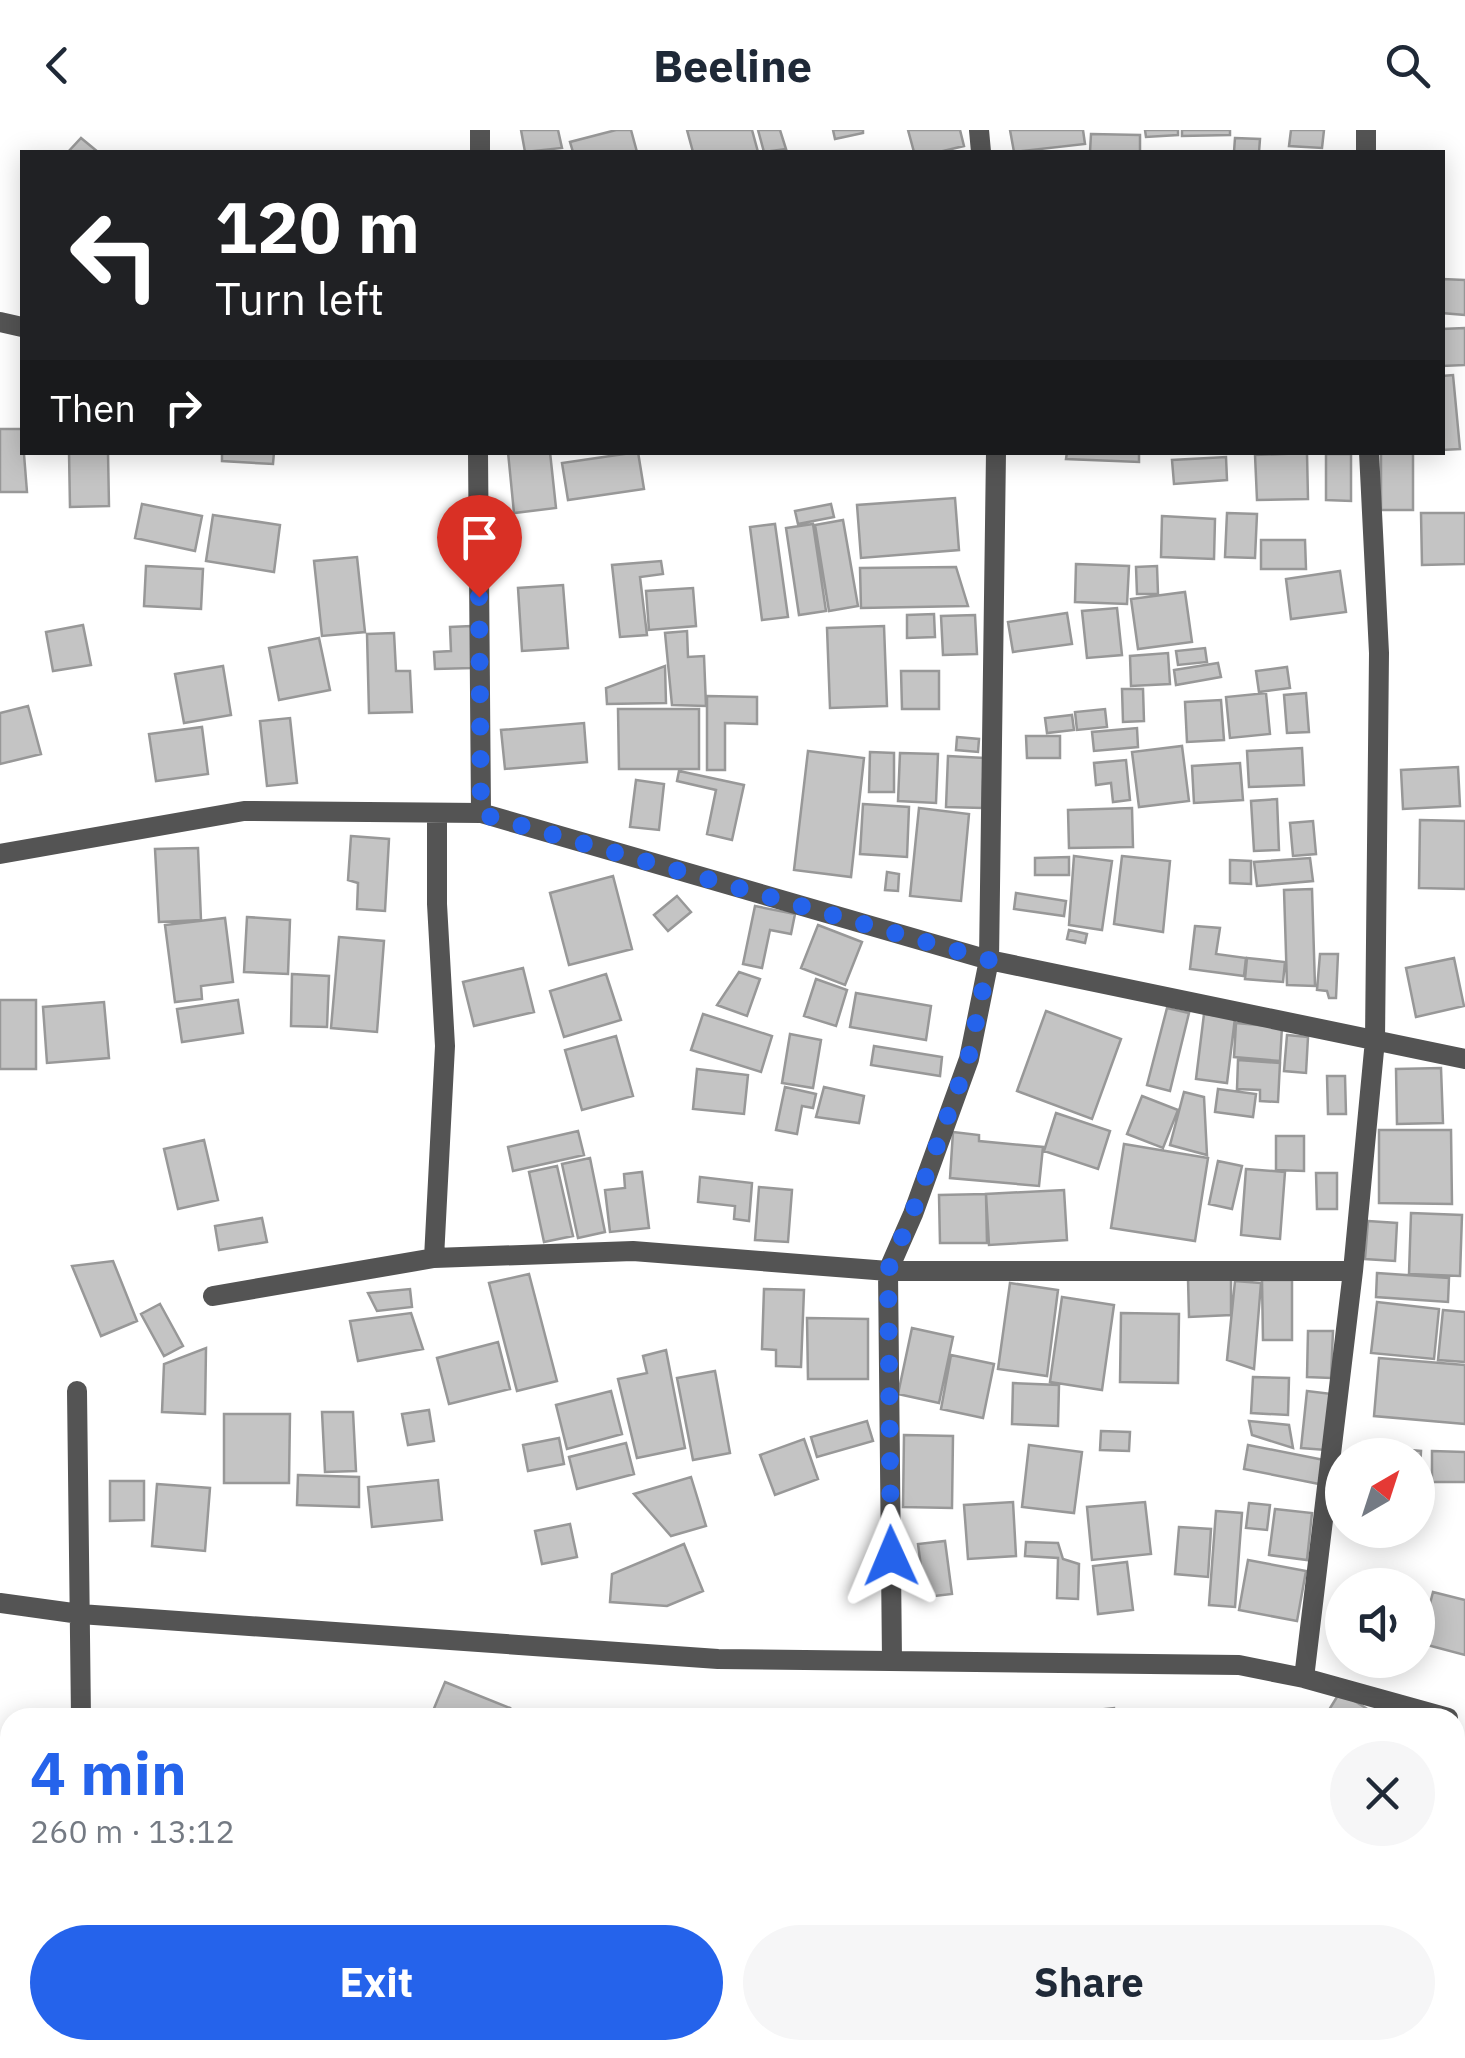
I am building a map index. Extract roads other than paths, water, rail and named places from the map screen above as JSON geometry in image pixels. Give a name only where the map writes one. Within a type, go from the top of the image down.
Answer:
[{"type":"street","points":[[478,455],[481,814]]},
{"type":"street","points":[[892,1661],[888,1270],[968,1060],[989,960],[996,455]]},
{"type":"street","points":[[1304,1678],[1353,1272],[1375,1040],[1379,652],[1369,455]]},
{"type":"street","points":[[0,854],[244,811],[481,814],[989,960],[1465,1058]]},
{"type":"street","points":[[434,1258],[445,1046],[437,813]]},
{"type":"street","points":[[214,1296],[434,1258],[633,1250],[888,1270],[1353,1272]]},
{"type":"street","points":[[77,1391],[81,1708]]},
{"type":"street","points":[[0,1603],[80,1614],[718,1659],[1239,1665],[1304,1678],[1412,1708]]}]
